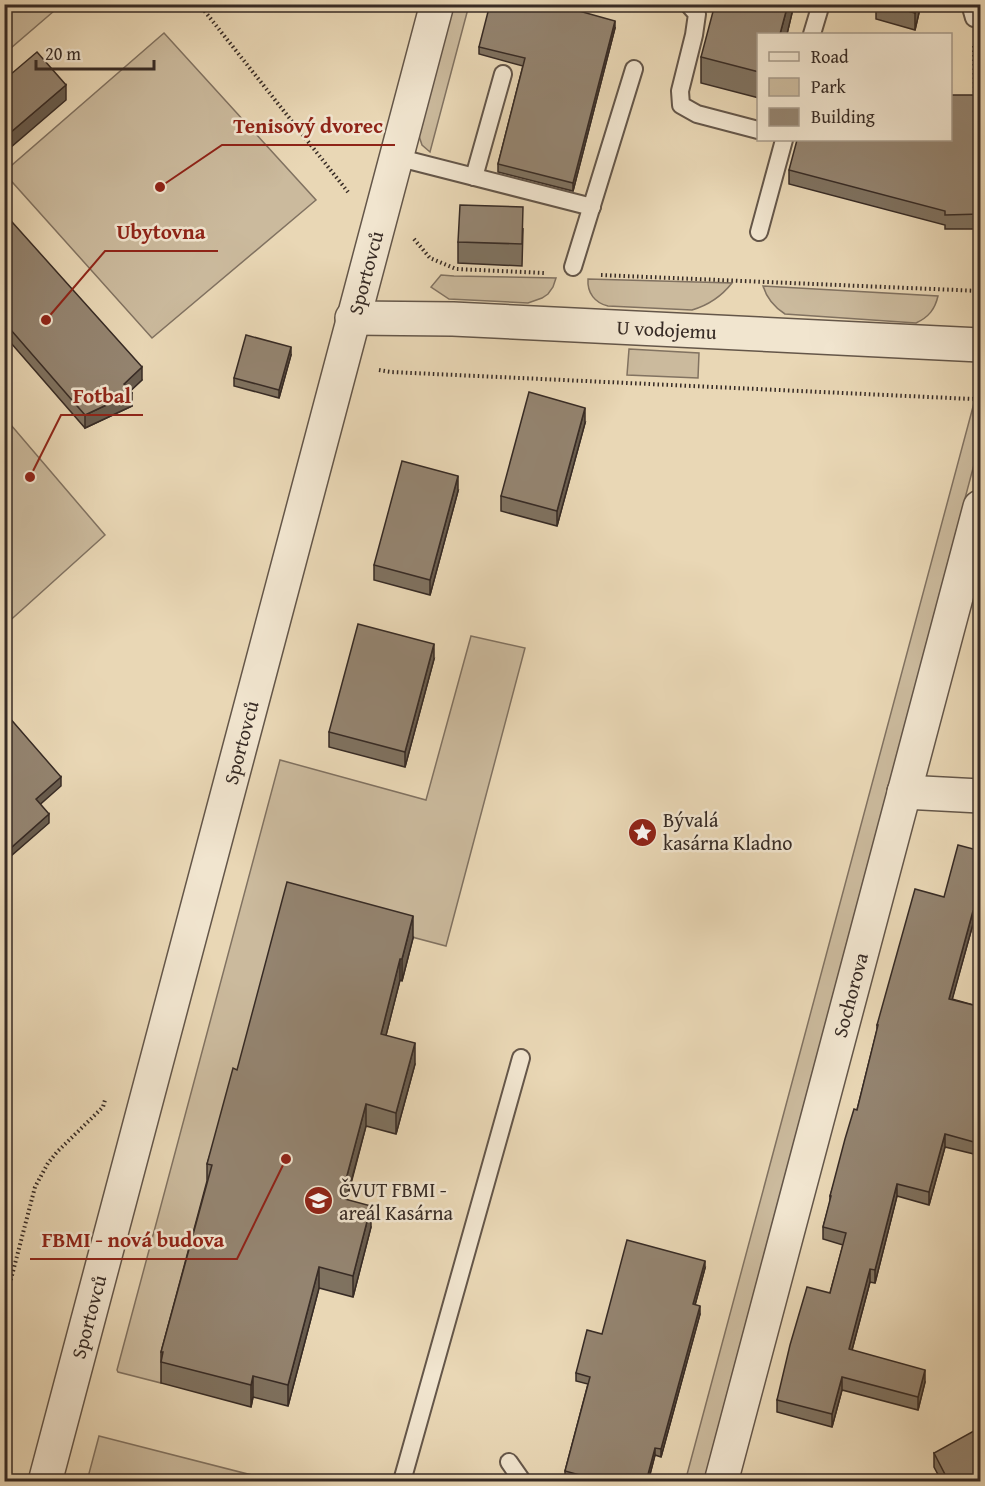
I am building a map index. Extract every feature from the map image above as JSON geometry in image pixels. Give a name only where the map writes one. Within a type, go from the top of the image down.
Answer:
[{"type":"street","name":"Sportovců","points":[[45,1482],[436,4]]},
{"type":"street","name":"U vodojemu","points":[[352,318],[453,319],[981,345]]},
{"type":"street","name":"Sochorova","points":[[721,1482],[981,507]]},
{"type":"street","points":[[904,792],[981,796]]},
{"type":"lane","points":[[688,4],[697,14],[680,91],[681,105],[697,114],[757,129]]},
{"type":"lane","points":[[812,33],[821,4]]},
{"type":"lane","points":[[573,267],[634,69]]},
{"type":"lane","points":[[474,177],[503,74]]},
{"type":"lane","points":[[759,232],[784,141]]},
{"type":"lane","points":[[396,157],[592,207]]},
{"type":"lane","points":[[402,1481],[520,1058]]},
{"type":"lane","points":[[509,1462],[523,1482]]},
{"type":"path","points":[[199,4],[351,194],[353,183]]},
{"type":"path","points":[[975,12],[975,98]]},
{"type":"path","points":[[413,237],[430,258],[456,269],[549,273]]},
{"type":"path","points":[[596,275],[981,291]]},
{"type":"path","points":[[375,369],[391,372],[981,398]]},
{"type":"path","points":[[4,1306],[35,1186],[57,1152],[103,1107],[106,1096]]},
{"type":"green space","points":[[5,4],[61,4],[61,5],[5,53]]},
{"type":"green space","points":[[452,5],[469,5],[430,152],[422,145],[418,133]]},
{"type":"green space","points":[[164,33],[316,200],[152,338],[4,172]]},
{"type":"green space","points":[[441,275],[556,278],[548,294],[528,303],[449,299],[431,287]]},
{"type":"green space","points":[[588,279],[732,283],[714,300],[692,310],[608,306],[593,297]]},
{"type":"green space","points":[[763,286],[938,296],[931,312],[916,323],[785,314],[771,302]]},
{"type":"green space","points":[[629,349],[699,353],[698,378],[627,375]]},
{"type":"green space","points":[[974,403],[980,403],[980,442],[704,1481],[685,1482]]},
{"type":"green space","points":[[5,418],[105,535],[4,625]]},
{"type":"green space","points":[[471,636],[525,648],[446,946],[287,904],[161,1383],[118,1372],[280,760],[426,800]]},
{"type":"green space","points":[[99,1436],[275,1481],[87,1481]]},
{"type":"building","points":[[490,4],[554,4],[615,21],[573,183],[498,164],[525,58],[479,47]]},
{"type":"building","points":[[715,4],[788,4],[780,33],[757,33],[757,71],[701,57]]},
{"type":"building","points":[[883,4],[917,4],[915,13]]},
{"type":"building","points":[[37,52],[66,85],[4,138],[4,80]]},
{"type":"building","points":[[952,95],[981,95],[981,214],[945,215],[945,211],[789,170],[797,141],[952,141]]},
{"type":"building","points":[[460,205],[523,207],[522,244],[458,242]]},
{"type":"building","points":[[4,213],[142,367],[124,384],[132,393],[85,415],[4,322]]},
{"type":"building","points":[[246,335],[291,347],[279,390],[234,378]]},
{"type":"building","points":[[529,392],[585,408],[557,511],[501,496]]},
{"type":"building","points":[[402,461],[458,476],[430,580],[374,565]]},
{"type":"building","points":[[358,624],[434,644],[405,752],[329,732]]},
{"type":"building","points":[[8,716],[61,777],[36,799],[49,814],[4,854],[4,719]]},
{"type":"building","points":[[958,845],[981,851],[981,913],[973,911],[949,999],[981,1007],[981,1072],[976,1090],[981,1092],[981,1115],[974,1142],[945,1134],[929,1192],[897,1184],[875,1270],[870,1269],[849,1349],[925,1370],[918,1397],[842,1377],[832,1414],[777,1400],[807,1287],[830,1293],[846,1233],[823,1227],[845,1139],[854,1109],[857,1110],[877,1025],[915,889],[944,897]]},
{"type":"building","points":[[287,882],[413,916],[381,1034],[415,1043],[396,1113],[366,1104],[341,1198],[371,1206],[353,1276],[319,1267],[288,1385],[253,1376],[251,1385],[161,1362],[163,1352],[161,1352],[212,1165],[207,1164],[233,1068],[237,1070]]},
{"type":"building","points":[[627,1240],[705,1261],[693,1304],[700,1306],[661,1449],[655,1448],[646,1482],[605,1482],[565,1471],[590,1377],[576,1373],[587,1330],[602,1334]]},
{"type":"building","points":[[981,1427],[981,1482],[949,1482],[934,1453]]},
{"type":"place","name":"Tenisový dvorec","points":[[160,187]]},
{"type":"place","name":"Ubytovna","points":[[46,320]]},
{"type":"place","name":"Fotbal","points":[[30,477]]},
{"type":"place","name":"Bývalá kasárna Kladno","points":[[642,832]]},
{"type":"place","name":"FBMI - nová budova","points":[[286,1159]]},
{"type":"place","name":"ČVUT FBMI - areál Kasárna","points":[[318,1201]]}]
